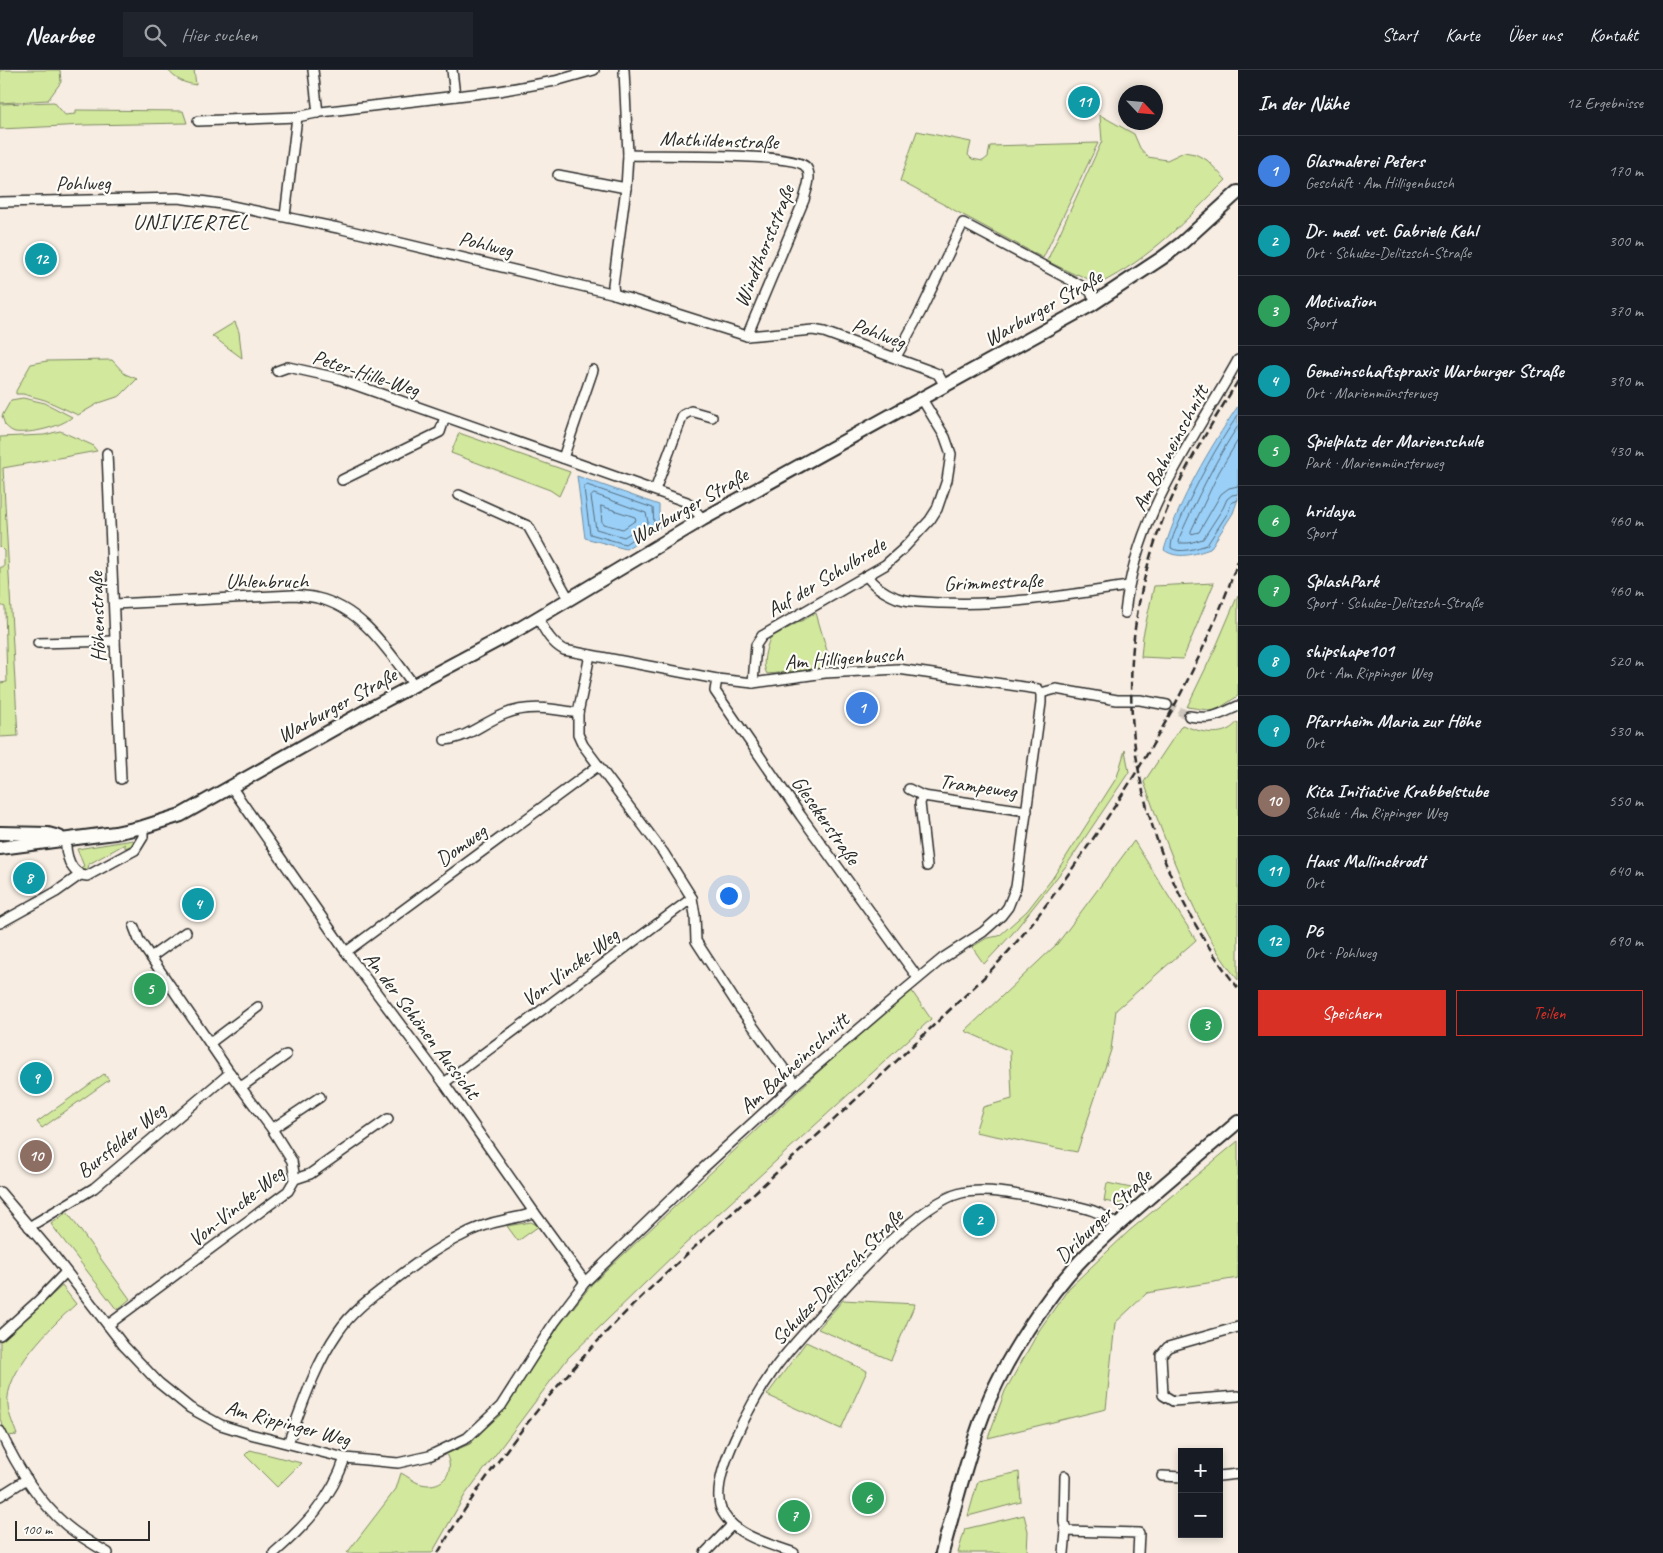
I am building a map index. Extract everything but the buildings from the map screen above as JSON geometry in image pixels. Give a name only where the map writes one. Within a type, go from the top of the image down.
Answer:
[{"type":"main road","name":"Warburger Straße","points":[[0,848],[115,834],[143,827],[181,815],[232,788],[414,685],[538,618],[703,519],[1097,301],[1182,243],[1238,192]]},
{"type":"main road","name":"Warburger Straße","points":[[0,833],[48,834],[66,839]]},
{"type":"main road","name":"Driburger Straße","points":[[942,1553],[983,1414],[995,1386],[1023,1336],[1064,1280],[1086,1255],[1238,1122]]},
{"type":"street","points":[[313,70],[318,112]]},
{"type":"street","points":[[452,70],[455,96]]},
{"type":"street","points":[[198,121],[297,117],[318,112],[455,96],[555,81],[594,70]]},
{"type":"street","points":[[614,294],[613,285],[626,188],[628,155],[624,70]]},
{"type":"street","points":[[285,216],[297,117]]},
{"type":"street","name":"Mathildenstraße","points":[[628,155],[769,157],[802,163],[807,168]]},
{"type":"street","name":"Windthorststraße","points":[[747,336],[804,200],[809,180],[807,168]]},
{"type":"street","points":[[558,175],[626,188]]},
{"type":"street","name":"Pohlweg","points":[[0,202],[178,198],[285,216],[458,255],[614,294],[747,336],[813,330],[824,332],[938,374],[945,386]]},
{"type":"street","points":[[896,358],[963,223],[1089,290],[1097,301]]},
{"type":"street","name":"Am Bahneinschnitt","points":[[1125,613],[1128,586],[1140,545],[1162,490],[1238,360]]},
{"type":"street","name":"Peter-Hille-Weg","points":[[277,371],[288,367],[333,377],[687,502],[703,519]]},
{"type":"street","points":[[562,458],[593,370]]},
{"type":"street","name":"Auf der Schulbrede","points":[[753,683],[756,645],[762,636],[894,559],[926,526],[937,509],[947,480],[952,454],[945,437],[922,399]]},
{"type":"street","points":[[655,490],[683,415],[691,411],[712,417]]},
{"type":"street","points":[[342,480],[440,432],[445,416]]},
{"type":"street","name":"Höhenstraße","points":[[107,453],[121,779]]},
{"type":"street","points":[[459,495],[528,526],[568,599]]},
{"type":"street","name":"Grimmestraße","points":[[867,576],[873,584],[898,598],[916,602],[996,603],[1042,599],[1128,586]]},
{"type":"street","name":"Uhlenbruch","points":[[114,604],[294,595],[319,598],[344,609],[360,620],[376,636],[414,685]]},
{"type":"street","name":"Am Hilligenbusch","points":[[538,618],[556,646],[564,650],[717,679],[753,683],[825,674],[898,669],[1038,689],[1041,693],[1056,689],[1117,700],[1140,700],[1167,705]]},
{"type":"street","points":[[38,643],[115,642]]},
{"type":"street","points":[[590,655],[578,713],[578,734],[583,745],[663,852],[692,898],[696,915],[696,941],[738,1007],[795,1084]]},
{"type":"street","name":"Glesekerstraße","points":[[717,679],[715,691],[801,816],[918,978]]},
{"type":"street","name":"Am Bahneinschnitt","points":[[480,1427],[502,1406],[554,1323],[585,1282],[699,1172],[795,1084],[918,978],[943,958],[991,926],[1008,907],[1016,887],[1042,703],[1041,693]]},
{"type":"street","points":[[1189,716],[1209,719],[1238,706]]},
{"type":"street","points":[[445,740],[457,739],[505,714],[526,708],[545,708],[578,713]]},
{"type":"street","name":"Domweg","points":[[346,952],[598,766]]},
{"type":"street","name":"An der Schönen Aussicht","points":[[232,788],[346,952],[444,1083],[585,1282]]},
{"type":"street","name":"Trampeweg","points":[[909,788],[923,796],[1027,810]]},
{"type":"street","name":"Trampeweg","points":[[923,796],[920,803],[927,866]]},
{"type":"street","points":[[66,839],[65,849],[74,871],[80,875],[87,876],[136,850],[144,837],[143,827]]},
{"type":"street","points":[[0,923],[56,892],[80,875]]},
{"type":"street","name":"Von-Vincke-Weg","points":[[444,1083],[692,898]]},
{"type":"street","points":[[134,928],[139,940],[292,1160],[295,1178]]},
{"type":"street","points":[[151,957],[186,932]]},
{"type":"street","points":[[210,1042],[258,1007]]},
{"type":"street","points":[[241,1087],[286,1055]]},
{"type":"street","name":"Bursfelder Weg","points":[[29,1227],[94,1188],[230,1073]]},
{"type":"street","points":[[272,1129],[320,1098]]},
{"type":"street","name":"Von-Vincke-Weg","points":[[108,1325],[288,1191],[295,1178],[310,1174],[388,1119]]},
{"type":"street","name":"Schulze-Delitzsch-Straße","points":[[794,1553],[752,1537],[732,1525],[720,1508],[718,1496],[720,1476],[736,1437],[759,1393],[787,1353],[881,1250],[925,1211],[960,1193],[976,1191],[1014,1194],[1088,1208],[1112,1220],[1117,1226]]},
{"type":"street","name":"Am Rippinger Weg","points":[[0,1192],[124,1346],[159,1383],[190,1408],[221,1425],[345,1458],[402,1463],[430,1456],[467,1438],[480,1427]]},
{"type":"street","points":[[288,1443],[304,1401],[328,1348],[351,1315],[413,1266],[459,1237],[485,1226],[526,1216],[534,1212]]},
{"type":"street","points":[[0,1335],[39,1300],[66,1272]]},
{"type":"street","points":[[1238,1327],[1168,1347],[1160,1355],[1163,1395],[1167,1399],[1173,1401],[1238,1396]]},
{"type":"street","points":[[0,1431],[20,1470],[66,1525],[84,1539],[108,1553]]},
{"type":"street","points":[[274,1553],[305,1525],[324,1502],[340,1474],[345,1458]]},
{"type":"street","points":[[1223,1476],[1238,1474]]},
{"type":"street","points":[[1064,1553],[1066,1531],[1064,1522],[1065,1476]]},
{"type":"street","points":[[1162,1476],[1178,1477]]},
{"type":"street","points":[[0,1496],[27,1479]]},
{"type":"street","points":[[705,1553],[732,1525]]},
{"type":"street","points":[[1066,1531],[1139,1532],[1138,1553]]},
{"type":"green space","points":[[0,70],[60,70],[61,82],[48,100],[0,103]]},
{"type":"green space","points":[[168,70],[194,70],[196,85],[180,80]]},
{"type":"green space","points":[[54,102],[65,115],[76,114],[76,110],[183,111],[187,123],[0,129],[0,104]]},
{"type":"green space","points":[[1100,115],[1118,125],[1118,130],[1127,130],[1134,134],[1140,148],[1148,157],[1167,160],[1184,152],[1195,154],[1207,160],[1226,180],[1167,238],[1135,263],[1099,284],[1047,261],[1102,141]]},
{"type":"green space","points":[[917,131],[971,142],[968,155],[972,159],[983,161],[988,157],[990,146],[1098,143],[1043,258],[900,181]]},
{"type":"green space","points":[[235,322],[239,332],[242,358],[212,336]]},
{"type":"green space","points":[[112,360],[125,374],[137,379],[120,396],[99,403],[78,415],[45,400],[16,394],[31,364],[47,361]]},
{"type":"green space","points":[[23,398],[45,403],[72,417],[61,424],[45,429],[14,432],[5,425],[2,416],[11,400]]},
{"type":"green space","points":[[60,431],[92,445],[97,451],[3,468],[18,736],[0,737],[0,683],[7,682],[5,607],[0,605],[0,567],[4,567],[4,551],[0,547],[0,437],[44,435]]},
{"type":"green space","points":[[459,433],[570,472],[559,496],[550,490],[451,453]]},
{"type":"green space","points":[[1214,583],[1183,659],[1141,657],[1143,636],[1154,586]]},
{"type":"green space","points":[[1238,595],[1238,696],[1215,711],[1187,707],[1215,649]]},
{"type":"green space","points":[[816,613],[832,668],[767,674],[764,661],[770,638]]},
{"type":"green space","points":[[1238,722],[1238,980],[1214,946],[1183,883],[1144,782],[1182,725],[1211,733],[1223,731]]},
{"type":"green space","points":[[1125,750],[1129,772],[1066,866],[1012,934],[984,964],[972,947],[987,938],[999,936],[1027,911],[1052,879],[1117,777]]},
{"type":"green space","points":[[133,840],[135,844],[125,848],[125,844],[89,864],[87,872],[81,872],[78,869],[84,866],[77,849]]},
{"type":"green space","points":[[1134,841],[1196,940],[1116,1010],[1111,1050],[1077,1152],[975,1132],[983,1107],[1012,1099],[1010,1051],[965,1031],[1057,944]]},
{"type":"green space","points":[[909,987],[931,1019],[682,1247],[568,1358],[465,1495],[432,1553],[347,1553],[396,1489],[401,1473],[416,1482],[426,1485],[439,1483],[444,1479],[448,1474],[449,1468],[446,1454],[470,1444],[505,1408],[559,1326],[592,1284]]},
{"type":"green space","points":[[104,1074],[109,1080],[42,1128],[37,1122]]},
{"type":"green space","points":[[1238,1141],[1238,1278],[1147,1293],[1115,1323],[1106,1409],[988,1438],[1005,1391],[1040,1329],[1069,1288],[1129,1231]]},
{"type":"green space","points":[[1107,1183],[1136,1189],[1120,1204],[1104,1201]]},
{"type":"green space","points":[[67,1212],[130,1299],[117,1310],[51,1224]]},
{"type":"green space","points":[[531,1222],[539,1226],[518,1241],[507,1226]]},
{"type":"green space","points":[[62,1286],[76,1304],[32,1350],[21,1364],[13,1379],[8,1406],[17,1435],[7,1436],[0,1419],[0,1341]]},
{"type":"green space","points":[[843,1300],[915,1304],[891,1360],[818,1329]]},
{"type":"green space","points":[[806,1342],[867,1371],[841,1429],[767,1395]]},
{"type":"green space","points":[[250,1450],[301,1463],[277,1487],[245,1455]]},
{"type":"green space","points":[[1019,1472],[1021,1502],[968,1516],[978,1481]]},
{"type":"green space","points":[[1024,1515],[1028,1531],[1027,1553],[958,1553],[965,1529]]},
{"type":"water","points":[[1238,406],[1238,499],[1233,513],[1210,549],[1187,555],[1169,553],[1164,550],[1178,512],[1216,440]]},
{"type":"water","points":[[577,476],[659,505],[659,528],[626,549],[585,538]]},
{"type":"tunnel","points":[[1167,705],[1189,716]]},
{"type":"railway","points":[[1238,381],[1189,464],[1164,517],[1144,578],[1134,640],[1131,701],[1137,762],[1151,822],[1173,880],[1202,935],[1238,988]]},
{"type":"railway","points":[[438,1553],[499,1460],[545,1401],[595,1344],[658,1281],[835,1119],[978,983],[1031,925],[1111,813],[1173,709],[1208,636],[1238,561]]},
{"type":"place","name":"Haus Mallinckrodt","points":[[1084,102]]},
{"type":"place","name":"P6","points":[[41,259]]},
{"type":"place","name":"Glasmalerei Peters","points":[[862,708]]},
{"type":"place","name":"shipshape101","points":[[29,878]]},
{"type":"place","name":"Gemeinschaftspraxis Warburger Straße","points":[[198,904]]},
{"type":"place","name":"Spielplatz der Marienschule","points":[[150,989]]},
{"type":"place","name":"Motivation","points":[[1206,1025]]},
{"type":"place","name":"Pfarrheim Maria zur Höhe","points":[[36,1078]]},
{"type":"place","name":"Kita Initiative Krabbelstube","points":[[36,1156]]},
{"type":"place","name":"Dr. med. vet. Gabriele Kehl","points":[[979,1220]]},
{"type":"place","name":"hridaya","points":[[868,1498]]},
{"type":"place","name":"SplashPark","points":[[794,1516]]},
{"type":"district","name":"UNIVIERTEL","points":[[191,221]]}]
